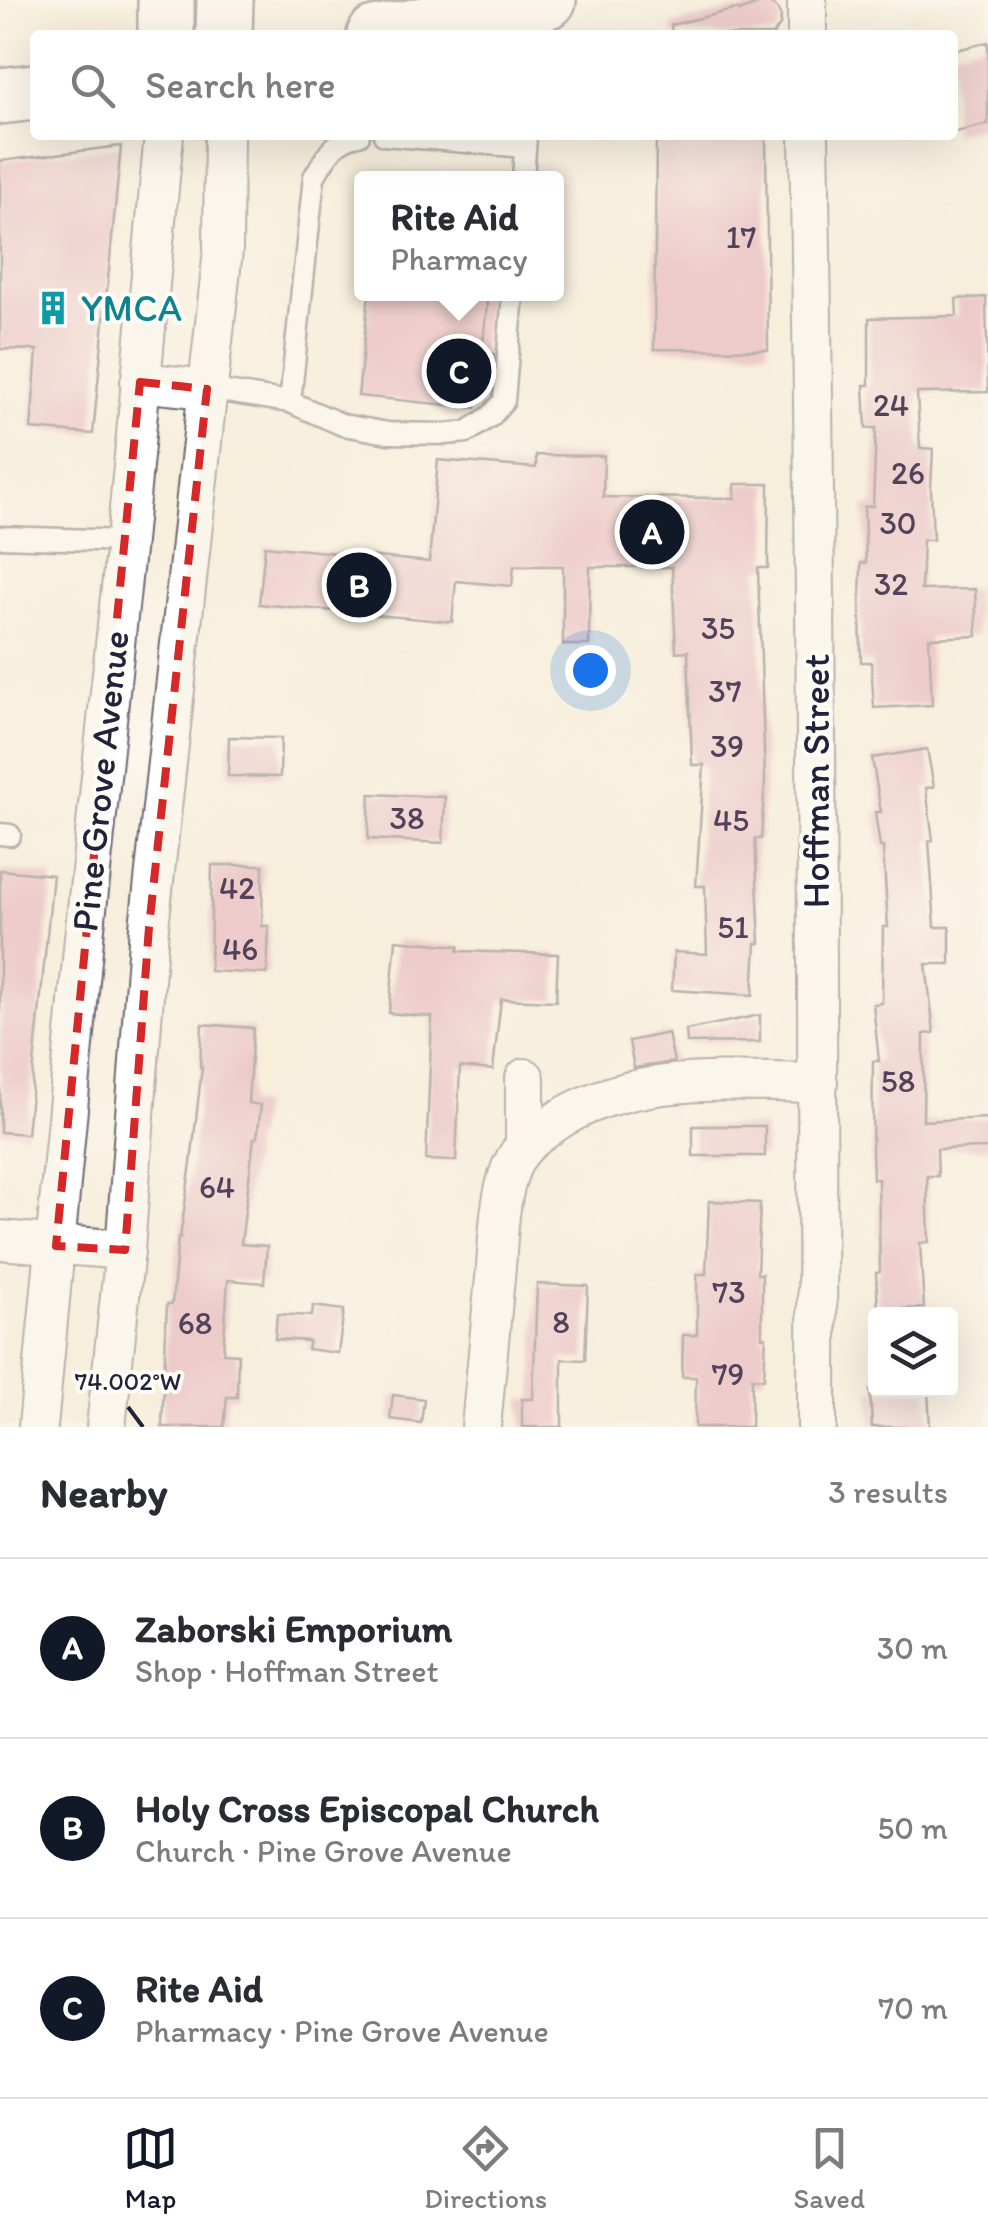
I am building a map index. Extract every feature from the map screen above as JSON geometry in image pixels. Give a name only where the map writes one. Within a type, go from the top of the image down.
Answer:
[{"type":"main road","points":[[166,0],[166,30]]},
{"type":"main road","points":[[224,30],[225,0]]},
{"type":"main road","points":[[404,30],[534,8]]},
{"type":"main road","points":[[0,96],[30,93]]},
{"type":"street","points":[[807,0],[808,30]]},
{"type":"street","name":"Pine Grove Avenue","points":[[38,1427],[164,140]]},
{"type":"street","name":"Pine Grove Avenue","points":[[106,1427],[125,1250],[149,927],[223,250],[224,140]]},
{"type":"street","name":"Hoffman Street","points":[[809,140],[814,416],[817,1427]]},
{"type":"street","points":[[140,382],[207,389]]},
{"type":"street","points":[[125,549],[188,562]]},
{"type":"street","points":[[84,928],[149,927]]},
{"type":"street","points":[[525,1078],[526,1143]]},
{"type":"street","points":[[481,1427],[500,1222],[508,1176],[526,1143],[571,1111],[602,1099],[670,1084],[818,1083]]},
{"type":"street","points":[[0,1240],[125,1250]]},
{"type":"lane","points":[[290,402],[314,177],[331,147],[342,140]]},
{"type":"lane","points":[[523,171],[525,141]]},
{"type":"lane","points":[[207,389],[290,402],[343,424],[388,433],[468,432],[504,401],[512,301]]},
{"type":"lane","points":[[0,537],[125,549]]},
{"type":"highlighted area","points":[[140,382],[207,389],[149,927],[125,1250],[56,1246]]},
{"type":"building","points":[[766,1],[777,8],[780,25],[776,30],[672,30],[671,25],[739,11]]},
{"type":"building","points":[[988,42],[988,124],[958,132],[958,50]]},
{"type":"building","points":[[656,140],[766,140],[768,350],[654,349]]},
{"type":"building","name":"YMCA","points":[[121,146],[93,434],[31,429],[37,350],[0,349],[0,161]]},
{"type":"building","points":[[986,297],[988,392],[917,393],[920,448],[933,449],[933,540],[923,540],[921,590],[975,589],[977,636],[929,638],[932,705],[874,708],[871,662],[861,662],[860,603],[861,563],[866,563],[864,507],[873,506],[876,428],[866,428],[864,385],[869,385],[869,318],[957,316],[956,299]]},
{"type":"building","points":[[368,301],[487,301],[482,353],[494,354],[491,390],[478,389],[476,408],[358,396]]},
{"type":"building","points":[[536,455],[604,456],[603,497],[735,498],[735,484],[769,484],[768,568],[758,568],[765,780],[761,839],[755,839],[760,943],[756,943],[753,995],[672,990],[674,952],[707,954],[705,886],[696,886],[704,765],[692,765],[688,651],[676,652],[672,567],[590,567],[589,645],[563,645],[563,566],[514,566],[512,586],[456,581],[452,622],[259,604],[265,546],[429,562],[438,460],[536,468]]},
{"type":"building","points":[[229,737],[281,738],[280,777],[228,776]]},
{"type":"building","points":[[927,749],[934,787],[926,788],[933,840],[929,841],[935,927],[950,927],[950,964],[926,964],[934,1033],[924,1034],[923,1121],[988,1118],[988,1148],[937,1149],[938,1176],[927,1176],[929,1242],[920,1243],[924,1307],[878,1307],[878,1179],[873,1179],[872,1153],[873,1061],[879,1061],[873,1004],[882,1003],[883,927],[888,927],[883,847],[875,812],[881,812],[872,758]]},
{"type":"building","points":[[370,794],[445,797],[443,843],[368,839]]},
{"type":"building","points":[[212,865],[263,865],[262,926],[269,926],[267,974],[210,971]]},
{"type":"building","points":[[0,870],[53,875],[27,1134],[0,1132]]},
{"type":"building","points":[[396,940],[459,946],[458,951],[558,954],[556,1001],[501,999],[493,1070],[460,1067],[456,1161],[426,1160],[432,1017],[389,1013]]},
{"type":"building","points":[[760,1015],[760,1042],[687,1043],[686,1030]]},
{"type":"building","points":[[202,1024],[253,1028],[248,1103],[261,1105],[241,1244],[267,1246],[264,1283],[228,1280],[223,1353],[238,1354],[237,1397],[227,1397],[224,1427],[162,1427],[167,1304],[172,1304],[191,1163],[202,1067]]},
{"type":"building","points":[[668,1033],[674,1062],[634,1068],[629,1041]]},
{"type":"building","points":[[693,1126],[765,1126],[765,1156],[693,1156]]},
{"type":"building","points":[[709,1201],[760,1203],[757,1274],[762,1274],[762,1337],[766,1337],[764,1379],[752,1378],[751,1427],[695,1427],[696,1377],[682,1377],[683,1335],[697,1335],[697,1274],[706,1274]]},
{"type":"building","points":[[537,1284],[588,1286],[585,1360],[562,1359],[562,1427],[522,1427],[522,1399],[533,1399]]},
{"type":"building","points":[[313,1306],[344,1310],[338,1353],[307,1349],[309,1341],[275,1339],[277,1314],[312,1316]]},
{"type":"building","points":[[393,1395],[424,1399],[421,1423],[390,1419]]},
{"type":"building","points":[[870,1397],[928,1397],[930,1427],[872,1427]]},
{"type":"place","name":"YMCA","points":[[53,308]]},
{"type":"place","name":"Rite Aid","points":[[459,371]]},
{"type":"place","name":"Zaborski Emporium","points":[[652,532]]},
{"type":"place","name":"Holy Cross Episcopal Church","points":[[359,585]]}]
